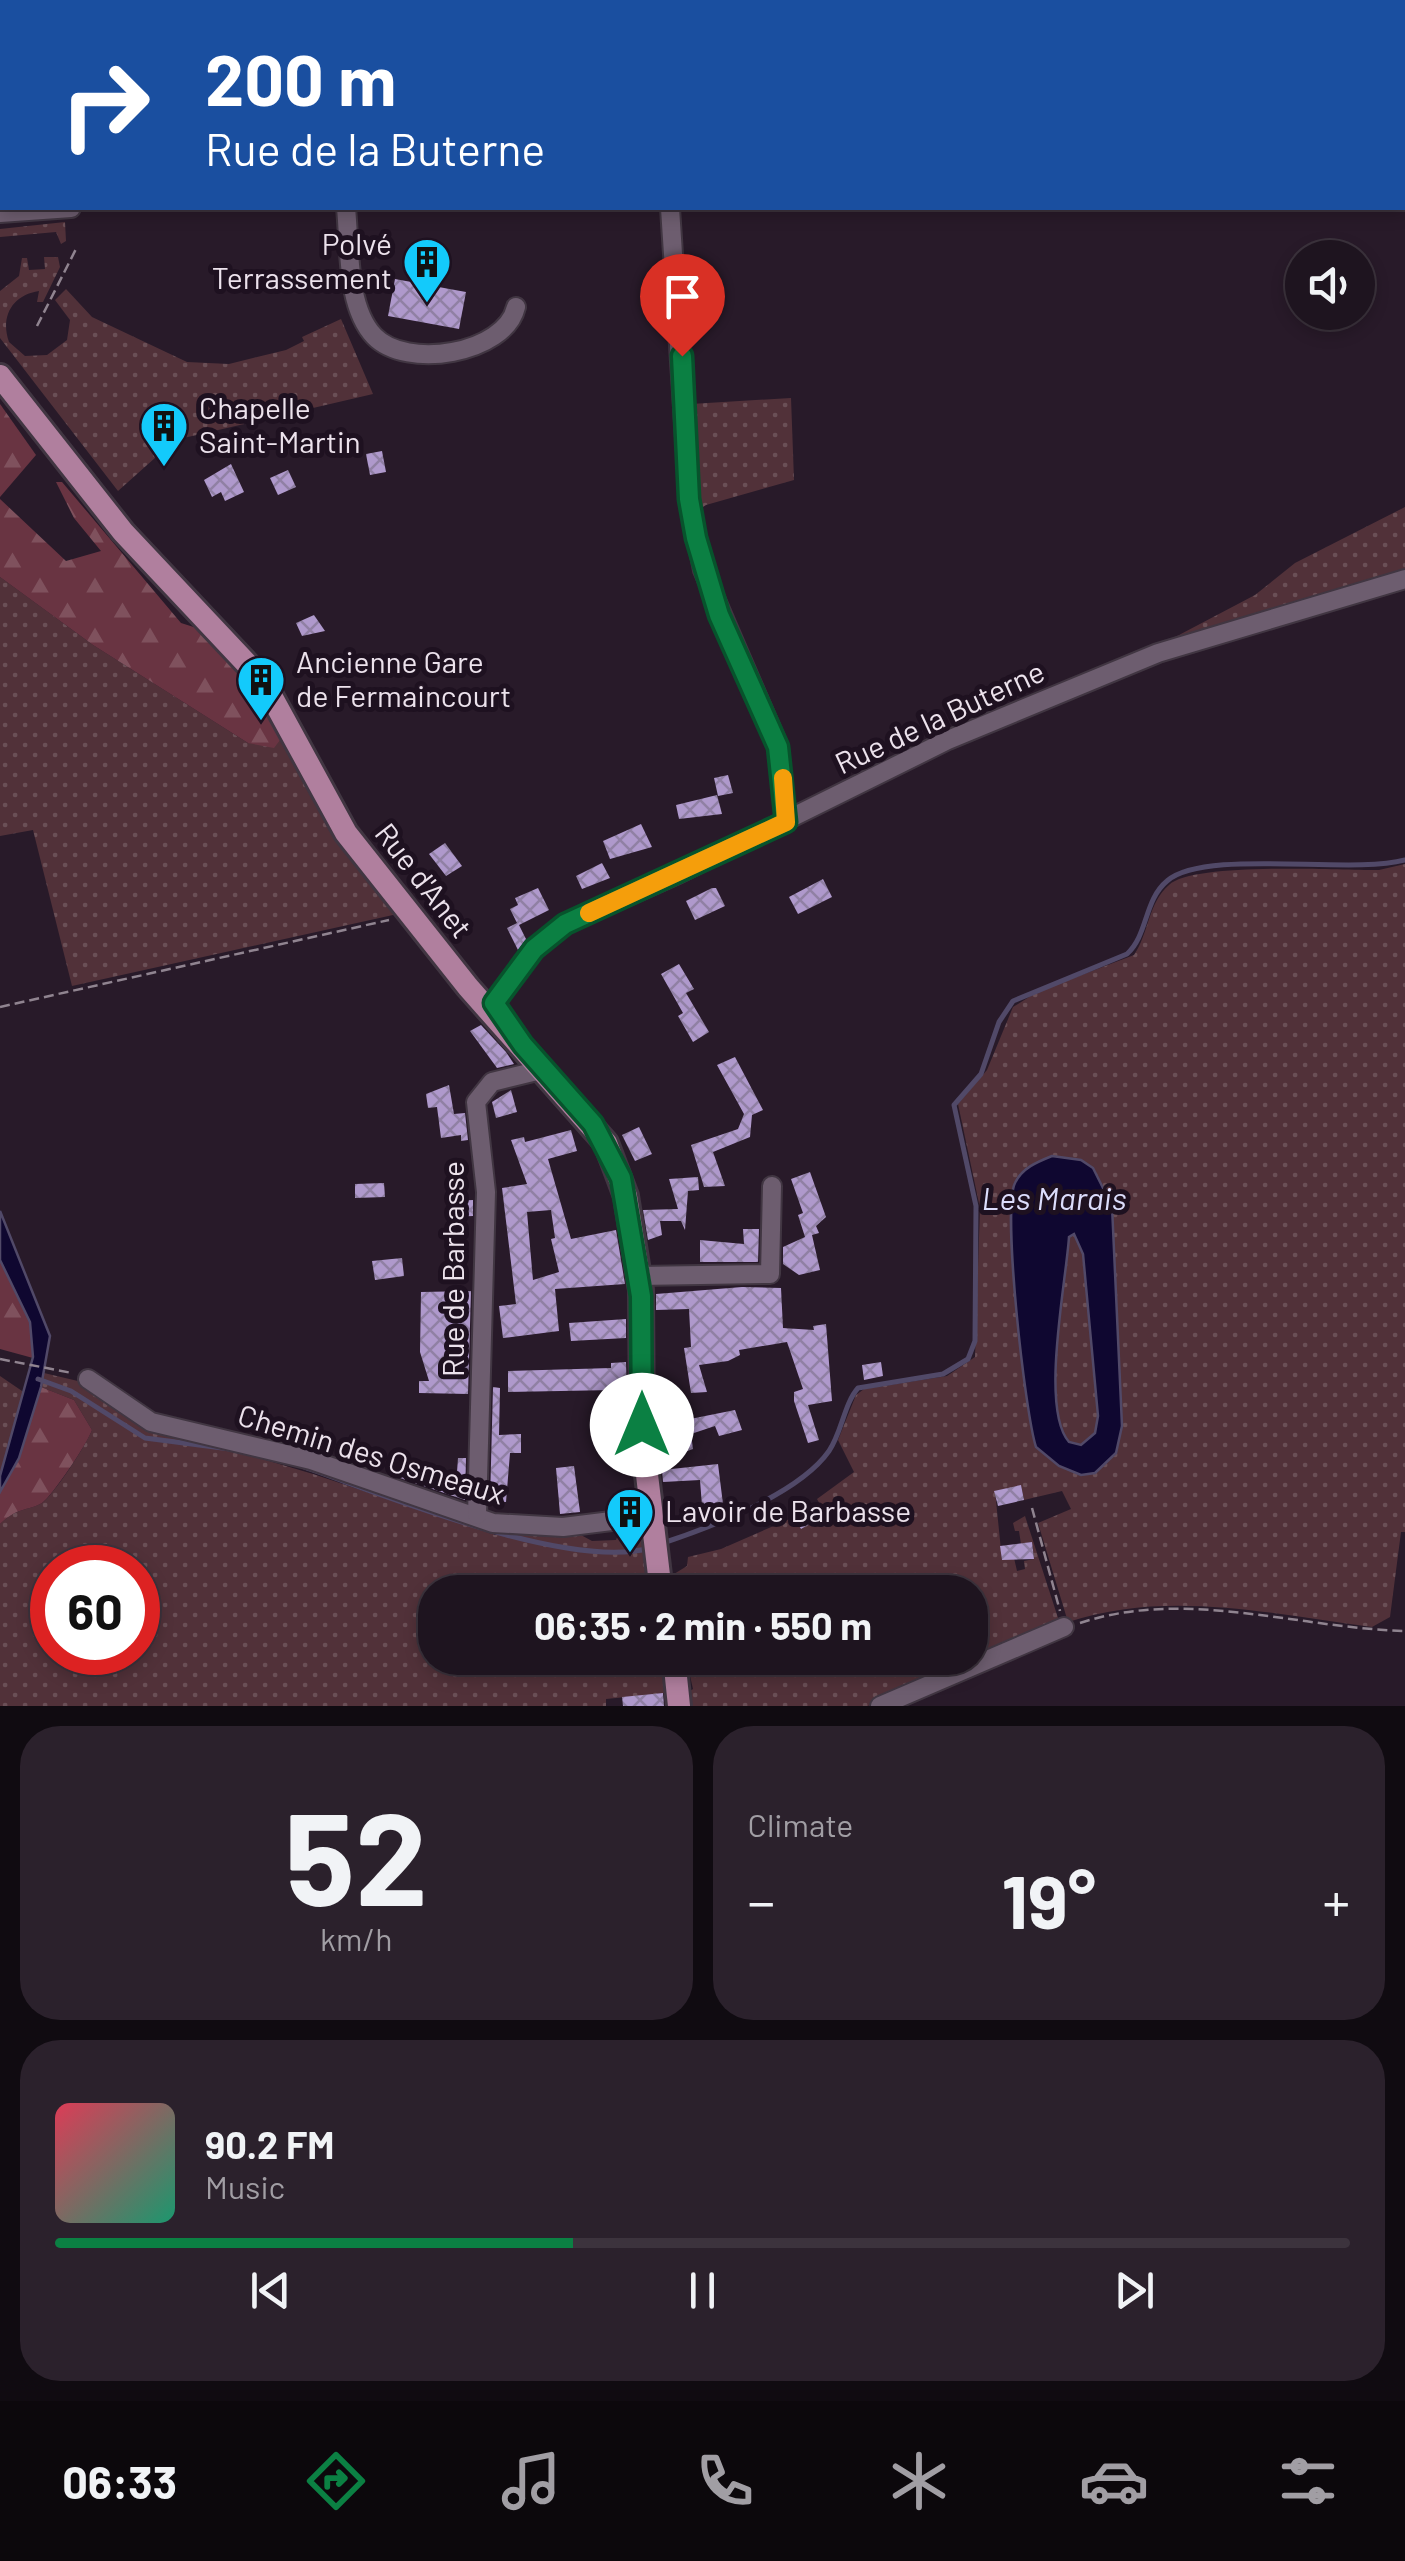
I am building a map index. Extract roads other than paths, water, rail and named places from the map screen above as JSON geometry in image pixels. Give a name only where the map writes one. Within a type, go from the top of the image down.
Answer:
[{"type":"main road","name":"Rue d'Anet","points":[[0,376],[123,532],[248,663],[272,694],[346,833],[410,915],[593,1124],[611,1154],[626,1196],[638,1276],[642,1425],[661,1575]]},
{"type":"main road","name":"Rue d'Anet","points":[[295,741],[492,1007]]},
{"type":"main road","points":[[676,1675],[679,1706]]},
{"type":"street","points":[[0,213],[43,210]]},
{"type":"street","points":[[346,210],[358,303],[375,337],[391,348],[438,352],[468,346],[507,326],[516,307]]},
{"type":"street","points":[[670,210],[689,499],[696,538],[719,615],[771,727],[782,768],[786,822]]},
{"type":"street","name":"Rue de la Buterne","points":[[492,1007],[534,949],[565,924],[786,822],[948,740],[1116,669],[1405,579]]},
{"type":"street","name":"Rue de Barbasse","points":[[476,1515],[486,1192],[476,1102],[482,1089],[492,1082],[545,1069]]},
{"type":"street","points":[[638,1276],[770,1274],[772,1186]]},
{"type":"street","name":"Chemin des Osmeaux","points":[[88,1379],[151,1422],[311,1460],[494,1523],[538,1528],[654,1523]]},
{"type":"street","points":[[880,1706],[1064,1628]]},
{"type":"water","name":"Les Marais","points":[[1052,1156],[1081,1160],[1093,1168],[1112,1206],[1122,1426],[1116,1453],[1095,1473],[1081,1475],[1059,1466],[1036,1447],[1021,1355],[1013,1269],[1015,1183],[1030,1166]],"holes":[[[1074,1234],[1083,1254],[1098,1416],[1095,1433],[1081,1445],[1069,1442],[1061,1426],[1055,1375],[1069,1237]]]},
{"type":"water","points":[[0,1211],[50,1336],[41,1387],[19,1458],[0,1492],[0,1476],[33,1357],[30,1322],[0,1260]]},
{"type":"waterway","points":[[660,1544],[752,1508],[815,1467],[829,1451],[858,1388],[943,1374],[968,1359],[975,1341],[976,1206],[954,1105],[981,1074],[999,1022],[1013,1001],[1127,954],[1139,937],[1160,889],[1186,871],[1245,864],[1350,865],[1405,860]]},
{"type":"waterway","points":[[38,1379],[71,1391],[145,1438],[230,1449]]},
{"type":"waterway","points":[[304,1467],[427,1511],[526,1540],[615,1552],[650,1548]]},
{"type":"place","name":"Polvé Terrassement","points":[[427,304]]},
{"type":"place","name":"Chapelle Saint-Martin","points":[[164,468]]},
{"type":"place","name":"Ancienne Gare de Fermaincourt","points":[[261,722]]},
{"type":"place","name":"Lavoir de Barbasse","points":[[630,1554]]}]
